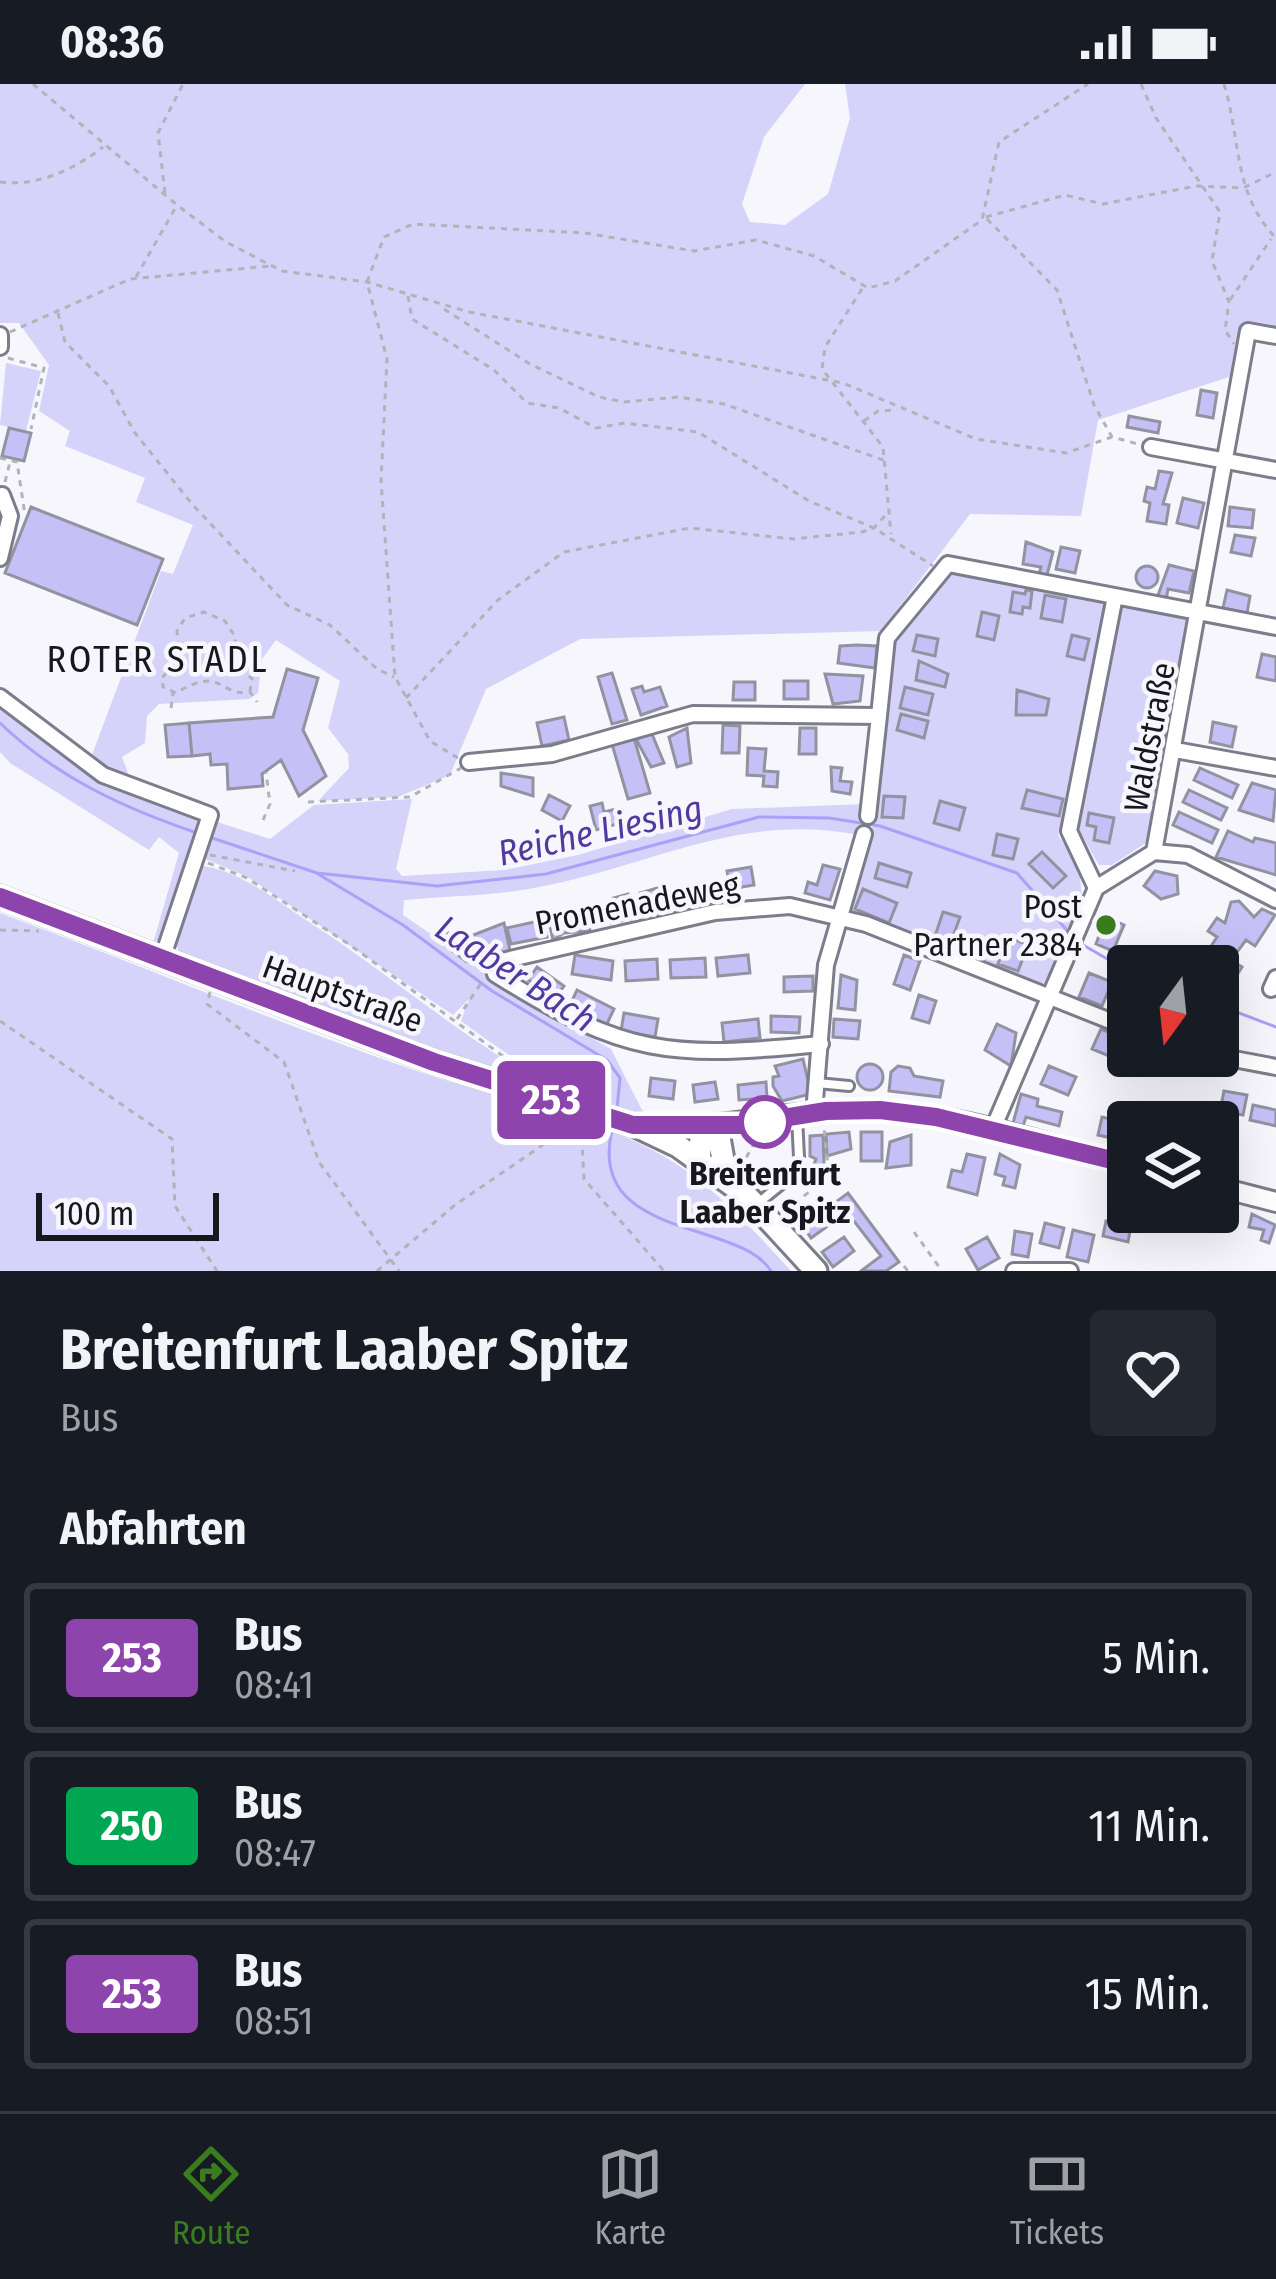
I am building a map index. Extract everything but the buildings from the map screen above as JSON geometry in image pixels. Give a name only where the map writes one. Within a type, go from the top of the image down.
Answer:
[{"type":"main road","name":"Hauptstraße","points":[[0,897],[161,962],[634,1126],[700,1160],[757,1198]]},
{"type":"main road","points":[[634,1126],[710,1127],[893,1111],[1107,1159]]},
{"type":"main road","points":[[700,1160],[710,1127]]},
{"type":"main road","points":[[710,1127],[723,1160],[816,1271]]},
{"type":"main road","points":[[1239,1192],[1276,1202]]},
{"type":"street","points":[[1245,350],[1248,331],[1276,336]]},
{"type":"street","name":"Waldstraße","points":[[1096,887],[1154,852],[1245,350]]},
{"type":"street","points":[[1151,447],[1276,470]]},
{"type":"street","points":[[0,558],[10,516],[2,495]]},
{"type":"street","points":[[868,817],[887,638],[940,570],[953,564],[1276,627]]},
{"type":"street","points":[[992,1131],[1096,887],[1069,831],[1114,596]]},
{"type":"street","points":[[0,697],[103,775],[210,815],[161,962]]},
{"type":"street","points":[[469,761],[552,754],[694,714],[879,716]]},
{"type":"street","points":[[1175,750],[1276,768]]},
{"type":"street","points":[[812,1118],[826,965],[864,834]]},
{"type":"street","points":[[1154,852],[1188,855],[1276,900]]},
{"type":"street","name":"Promenadeweg","points":[[821,1044],[692,1052],[634,1045],[594,1031],[492,969],[502,958],[742,908],[790,906],[840,918],[1107,1020]]},
{"type":"street","points":[[1239,1060],[1276,1067]]},
{"type":"street","points":[[1014,1271],[1070,1271]]},
{"type":"lane","points":[[817,1083],[848,1086]]},
{"type":"lane","points":[[799,1157],[812,1118]]},
{"type":"lane","points":[[757,1198],[794,1174]]},
{"type":"path","points":[[33,84],[177,206],[271,266]]},
{"type":"path","points":[[165,195],[158,133],[183,84]]},
{"type":"path","points":[[984,217],[999,142],[1088,84]]},
{"type":"path","points":[[1141,84],[1156,118],[1206,186],[1221,218],[1214,236],[1213,268],[1229,302]]},
{"type":"path","points":[[1224,84],[1243,188],[1253,212],[1275,237],[1229,302],[1225,330],[1233,344],[1245,350]]},
{"type":"path","points":[[0,182],[15,184],[76,169],[105,146]]},
{"type":"path","points":[[308,802],[410,797],[452,777],[469,761],[434,746],[395,677],[381,481],[386,359],[367,282],[379,243],[412,224],[585,233],[694,251],[756,240],[814,256],[862,287],[895,281],[984,217],[1065,195],[1114,203],[1206,186],[1243,188],[1276,172]]},
{"type":"path","points":[[135,278],[177,206]]},
{"type":"path","points":[[984,217],[1058,290],[1094,405],[1112,437]]},
{"type":"path","points":[[1,343],[135,278],[271,266],[367,282],[439,305],[826,380],[858,388],[964,436],[1066,453],[1112,437],[1151,447]]},
{"type":"path","points":[[862,287],[825,347],[826,380],[864,421],[886,461],[891,537]]},
{"type":"path","points":[[408,296],[412,319],[494,370],[527,403],[559,408],[596,428],[625,423],[698,432],[809,501],[874,528],[940,570]]},
{"type":"path","points":[[439,305],[530,364],[599,397],[640,402],[679,397],[724,404],[886,461]]},
{"type":"path","points":[[58,314],[65,342],[110,386],[135,433],[192,504],[286,605],[330,626],[377,669],[395,677]]},
{"type":"path","points":[[1,343],[44,368],[31,430]]},
{"type":"path","points":[[864,421],[878,410],[899,410]]},
{"type":"path","points":[[0,458],[16,462],[25,514]]},
{"type":"path","points":[[2,495],[10,460]]},
{"type":"path","points":[[405,699],[498,600],[564,552],[690,528],[794,539],[874,528],[889,511]]},
{"type":"path","points":[[173,693],[161,680],[179,657],[178,629],[188,616],[200,612],[221,618],[235,635],[230,663],[252,678],[250,692],[257,702]]},
{"type":"path","points":[[173,693],[204,680],[224,682],[241,694],[250,692]]},
{"type":"path","points":[[171,708],[173,693]]},
{"type":"path","points":[[263,820],[270,804],[266,772]]},
{"type":"path","points":[[196,856],[229,856],[295,871]]},
{"type":"path","points":[[196,856],[247,878],[539,1082]]},
{"type":"path","points":[[0,930],[48,932]]},
{"type":"path","points":[[456,1020],[484,980]]},
{"type":"path","points":[[207,1004],[284,1062],[319,1162],[399,1271]]},
{"type":"path","points":[[0,1022],[172,1139],[175,1206],[218,1271]]},
{"type":"path","points":[[377,1271],[455,1204],[569,1127],[572,1117]]},
{"type":"path","points":[[768,1138],[755,1139],[746,1157],[757,1198],[783,1212],[829,1176],[812,1118]]},
{"type":"path","points":[[569,1127],[582,1142],[584,1179],[664,1271]]},
{"type":"path","points":[[914,1232],[942,1271]]},
{"type":"shaded area","points":[[0,84],[805,84],[764,137],[742,204],[750,222],[785,225],[828,194],[850,118],[845,84],[1276,84],[1276,329],[1243,324],[1235,375],[1098,420],[1081,516],[970,514],[881,631],[580,639],[486,689],[450,775],[398,797],[318,801],[349,768],[348,754],[328,728],[340,681],[276,640],[262,659],[258,693],[249,699],[159,704],[147,716],[145,743],[122,757],[129,776],[202,801],[201,805],[129,783],[90,760],[161,571],[173,574],[193,525],[136,502],[145,478],[65,446],[70,431],[39,411],[49,365],[19,323],[0,323]]},
{"type":"shaded area","points":[[6,363],[41,371],[26,431],[0,425]]},
{"type":"shaded area","points":[[949,571],[1100,598],[1107,606],[1069,805],[1058,835],[1079,867],[1082,897],[1071,895],[1068,912],[1076,920],[1048,980],[1039,985],[850,913],[875,817],[893,640]]},
{"type":"shaded area","points":[[1128,602],[1183,615],[1189,622],[1149,841],[1112,865],[1099,865],[1078,829],[1118,609]]},
{"type":"shaded area","points":[[0,704],[46,742],[95,772],[202,817],[163,939],[147,944],[154,940],[179,853],[159,837],[149,850],[10,763],[0,752]]},
{"type":"shaded area","points":[[412,799],[396,869],[402,876],[504,870],[578,855],[732,809],[866,804],[859,835],[774,830],[694,845],[534,888],[404,900],[403,915],[543,1011],[611,1049],[645,1116],[548,1079],[461,1021],[469,999],[453,1015],[248,877],[203,858],[214,821],[270,839],[314,805]]},
{"type":"shaded area","points":[[204,866],[259,888],[484,1046],[596,1108],[267,993],[244,976],[179,952],[175,940],[197,868]]},
{"type":"shaded area","points":[[0,913],[359,1051],[577,1119],[641,1144],[703,1184],[791,1271],[0,1271]]},
{"type":"waterway","name":"Reiche Liesing","points":[[0,723],[45,760],[94,790],[200,834]]},
{"type":"waterway","name":"Reiche Liesing","points":[[209,837],[317,873],[437,886],[546,874],[759,817],[829,818],[880,826],[1017,873],[1071,935]]},
{"type":"waterway","name":"Laaber Bach","points":[[318,874],[403,925],[492,991],[607,1060],[620,1078],[617,1109]]},
{"type":"waterway","name":"Reiche Liesing","points":[[1078,942],[1107,959]]},
{"type":"waterway","name":"Reiche Liesing","points":[[1239,1013],[1276,1027]]},
{"type":"waterway","name":"Laaber Bach","points":[[612,1130],[610,1166],[621,1191],[642,1209],[754,1255],[771,1271]]},
{"type":"bus line","name":"253","points":[[0,897],[161,962],[599,1117],[633,1125],[702,1127],[826,1111],[880,1110],[936,1117],[1107,1159]]},
{"type":"place","name":"Post Partner 2384","points":[[1106,925]]},
{"type":"place","name":"Breitenfurt Laaber Spitz","points":[[765,1122]]},
{"type":"district","name":"ROTER STADL","points":[[158,659]]}]
